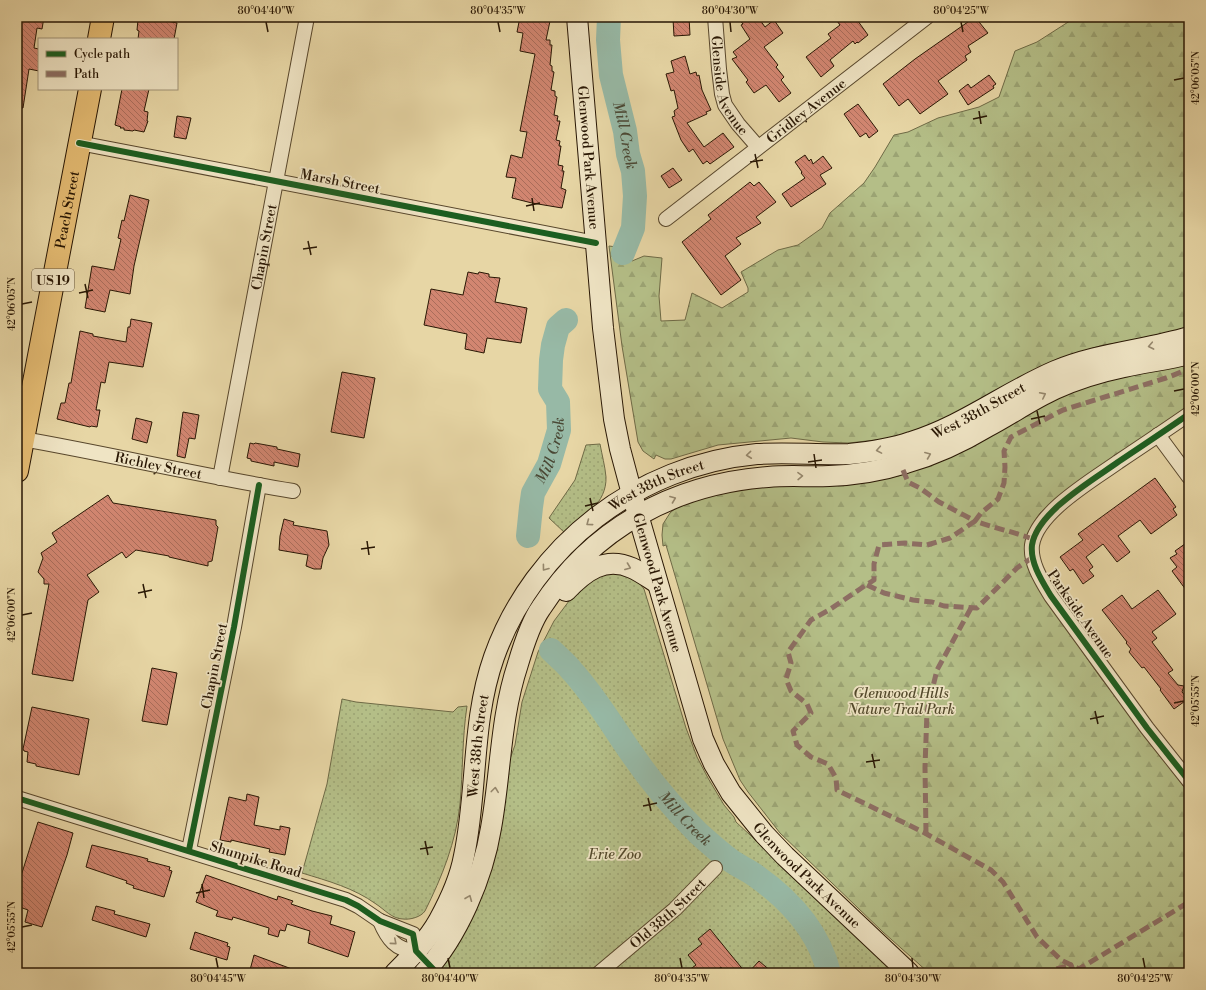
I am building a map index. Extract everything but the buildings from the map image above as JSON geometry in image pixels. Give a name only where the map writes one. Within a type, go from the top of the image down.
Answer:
[{"type":"main road","points":[[99,38],[103,17]]},
{"type":"main road","name":"Glenwood Park Avenue","points":[[577,17],[596,243],[614,419],[632,494],[703,739],[714,764],[731,793],[764,834],[785,856],[909,973]]},
{"type":"main road","name":"Peach Street","points":[[17,471],[23,439],[22,416],[90,90]]},
{"type":"main road","name":"West 38th Street","points":[[430,971],[445,946],[445,928],[464,856],[471,810],[476,742],[480,715],[485,686],[494,656],[524,597],[556,553],[582,528],[604,511],[632,494],[669,474],[688,468],[727,458],[775,453],[855,453],[894,447],[911,442],[958,423],[1058,370],[1101,356],[1189,338]]},
{"type":"main road","name":"West 38th Street","points":[[395,973],[416,951],[445,928],[460,920],[482,868],[491,829],[501,739],[510,690],[523,649],[539,610],[561,580],[591,560],[615,528],[638,515],[671,500],[728,482],[770,476],[850,474],[873,471],[907,463],[960,441],[986,428],[1030,402],[1074,381],[1124,367],[1189,354]]},
{"type":"main road","points":[[591,560],[619,564],[632,568],[657,583]]},
{"type":"street","name":"Chapin Street","points":[[220,478],[307,17]]},
{"type":"street","name":"Glenside Avenue","points":[[715,17],[719,69],[725,105],[738,124],[758,148]]},
{"type":"street","name":"Gridley Avenue","points":[[666,219],[927,17]]},
{"type":"street","name":"Marsh Street","points":[[79,143],[596,243]]},
{"type":"street","name":"Parkside Avenue","points":[[1189,414],[1089,482],[1051,512],[1037,531],[1032,547],[1037,573],[1051,596],[1147,728],[1189,781]]},
{"type":"street","points":[[1158,435],[1189,477]]},
{"type":"street","name":"Richley Street","points":[[23,439],[293,491]]},
{"type":"street","name":"Chapin Street","points":[[189,850],[234,627],[259,485]]},
{"type":"street","name":"Shunpike Road","points":[[17,798],[189,850],[346,900],[358,906],[380,921],[386,934],[401,948],[407,951],[416,951],[430,971]]},
{"type":"street","name":"Old 38th Street","points":[[599,973],[675,909],[715,868]]},
{"type":"green space","points":[[1076,17],[1189,17],[1189,328],[1131,341],[1103,345],[1077,353],[935,423],[893,438],[849,443],[823,442],[791,438],[718,445],[671,459],[665,459],[656,455],[654,459],[643,451],[638,442],[622,346],[609,246],[617,247],[632,261],[644,256],[662,258],[659,296],[661,321],[685,320],[692,293],[722,308],[748,292],[748,288],[741,272],[778,250],[798,245],[822,228],[830,213],[864,183],[894,135],[908,132],[938,118],[979,107],[999,97],[1015,51],[1037,42]]},
{"type":"green space","name":"Glenwood Hills Nature Trail Park","points":[[1189,359],[1189,407],[1070,487],[1040,513],[1032,525],[1027,541],[1047,601],[1098,674],[1189,793],[1189,973],[929,973],[883,932],[780,833],[740,780],[723,739],[666,545],[663,546],[663,524],[670,513],[678,506],[705,497],[750,487],[820,485],[1067,389]]},
{"type":"green space","points":[[600,444],[606,477],[603,495],[586,516],[565,533],[549,518],[575,480],[586,445]]},
{"type":"green space","name":"Erie Zoo","points":[[611,570],[637,580],[644,589],[686,728],[697,757],[724,805],[734,817],[736,822],[899,973],[434,973],[515,745],[522,702],[538,652],[554,621],[578,589]]},
{"type":"green space","points":[[342,699],[356,702],[453,712],[458,707],[467,706],[464,731],[460,804],[452,846],[425,911],[415,918],[399,919],[388,913],[368,898],[340,886],[302,873],[327,784]]},
{"type":"waterway","name":"Mill Creek","points":[[609,17],[608,40],[611,75],[633,171],[635,196],[633,228],[623,253]]},
{"type":"waterway","name":"Mill Creek","points":[[528,536],[533,493],[549,464],[559,430],[558,402],[550,389],[551,360],[558,327],[566,320]]},
{"type":"waterway","name":"Mill Creek","points":[[551,650],[567,665],[588,691],[647,775],[680,814],[698,833],[722,854],[768,885],[802,918],[818,944],[829,973]]},
{"type":"marked path","points":[[903,470],[908,482],[920,488],[939,502],[975,521],[981,513],[998,499],[1004,483],[1004,451],[1011,437],[1063,410],[1166,378],[1189,369]]},
{"type":"marked path","points":[[1033,539],[975,521],[950,538],[927,545],[905,543],[879,545],[874,564],[874,580],[829,610],[811,620],[788,652],[791,663],[786,679],[791,691],[807,704],[811,713],[793,731],[797,745],[811,757],[828,764],[836,778],[837,790],[923,832],[991,870],[1003,882],[1037,937],[1061,960],[1079,969],[1189,902]]},
{"type":"marked path","points":[[867,585],[884,593],[913,600],[932,602],[944,606],[977,608],[1017,568],[1033,557]]},
{"type":"marked path","points":[[926,833],[925,767],[927,711],[937,670],[971,608]]},
{"type":"marked path","points":[[1042,973],[1071,965],[1074,973]]},
{"type":"cycle path","points":[[79,143],[596,243]]},
{"type":"cycle path","points":[[1189,414],[1081,487],[1055,509],[1044,521],[1036,533],[1032,545],[1033,558],[1037,572],[1051,596],[1147,728],[1189,781]]},
{"type":"cycle path","points":[[189,850],[234,627],[259,485]]},
{"type":"cycle path","points":[[17,798],[346,900],[358,906],[380,921],[413,934],[416,951],[437,973]]}]
